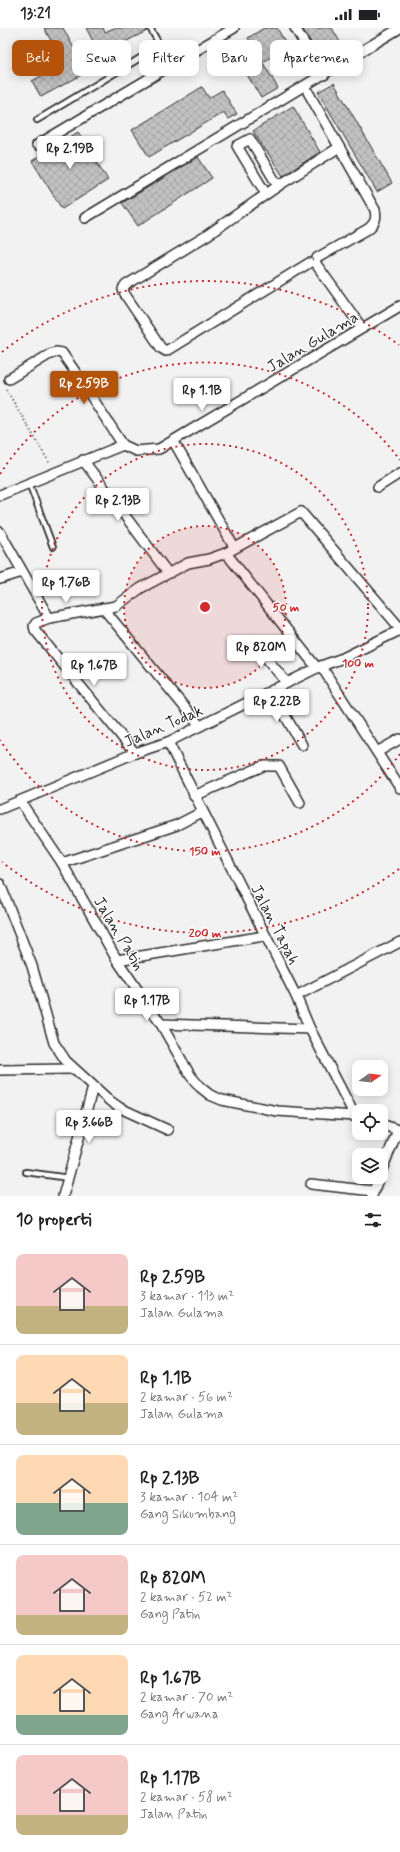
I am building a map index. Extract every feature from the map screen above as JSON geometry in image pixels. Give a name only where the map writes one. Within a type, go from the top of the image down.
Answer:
[{"type":"street","points":[[199,48],[234,28]]},
{"type":"street","points":[[295,28],[302,40]]},
{"type":"street","points":[[363,50],[394,30]]},
{"type":"street","points":[[38,145],[150,76]]},
{"type":"street","points":[[85,218],[322,76]]},
{"type":"street","points":[[308,92],[338,148],[375,210],[376,217],[374,224],[166,351],[161,348],[124,293],[123,289],[126,285],[206,236],[278,186],[338,148]]},
{"type":"street","points":[[266,194],[236,146],[250,139],[278,186]]},
{"type":"street","points":[[314,262],[362,328]]},
{"type":"street","name":"Jalan Gulama","points":[[123,445],[136,450],[145,451],[159,449],[174,442],[400,306]]},
{"type":"street","points":[[0,495],[123,445],[62,353],[56,352],[50,354],[9,379]]},
{"type":"street","points":[[174,442],[234,547]]},
{"type":"street","points":[[83,460],[168,573]]},
{"type":"street","points":[[378,487],[400,474]]},
{"type":"street","points":[[135,753],[35,630],[34,626],[36,623],[49,618],[116,606],[141,588],[168,573],[188,563],[209,559],[226,553],[234,547],[301,512],[400,629]]},
{"type":"street","points":[[0,532],[49,618]]},
{"type":"street","points":[[226,553],[319,667],[400,788]]},
{"type":"street","points":[[0,579],[22,572]]},
{"type":"street","points":[[103,608],[200,726]]},
{"type":"street","name":"Jalan Todak","points":[[0,809],[135,753],[168,742],[319,667],[343,658],[400,629]]},
{"type":"street","points":[[252,641],[287,683]]},
{"type":"street","points":[[271,691],[302,745]]},
{"type":"street","points":[[377,752],[400,739]]},
{"type":"street","name":"Jalan Tapah","points":[[168,742],[264,936],[296,996],[310,1029],[352,1108]]},
{"type":"street","points":[[194,796],[263,766],[270,765],[279,766],[300,803]]},
{"type":"street","name":"Jalan Patin","points":[[20,802],[62,864],[117,960],[161,1024],[190,1074],[200,1087],[210,1095],[222,1100],[277,1111],[352,1117]]},
{"type":"street","points":[[62,864],[177,825],[202,812]]},
{"type":"street","points":[[0,884],[34,974],[54,1043],[66,1061],[73,1069],[120,1108],[168,1130]]},
{"type":"street","points":[[117,960],[264,936]]},
{"type":"street","points":[[296,996],[398,943],[400,953]]},
{"type":"street","points":[[161,1024],[310,1029]]},
{"type":"street","points":[[0,1070],[73,1069]]},
{"type":"street","points":[[63,1196],[93,1086]]},
{"type":"street","points":[[388,1126],[399,1130],[388,1156]]},
{"type":"street","points":[[311,1184],[372,1194],[376,1184]]},
{"type":"lane","points":[[150,28],[157,40]]},
{"type":"lane","points":[[36,120],[139,59]]},
{"type":"lane","points":[[29,483],[53,547]]},
{"type":"lane","points":[[26,1172],[69,1178]]},
{"type":"path","points":[[9,379],[6,383],[6,389],[55,472]]},
{"type":"building","points":[[44,28],[63,28],[72,44],[72,76],[80,76],[41,97],[32,81],[41,76],[64,76],[64,40],[51,40]]},
{"type":"building","points":[[86,28],[103,28],[105,32],[114,28],[146,28],[147,31],[129,40],[92,40]]},
{"type":"building","points":[[264,28],[277,28],[284,40],[270,40],[270,58],[263,62],[262,40],[249,40],[248,38]]},
{"type":"building","points":[[302,28],[332,28],[339,40],[309,40]]},
{"type":"building","points":[[262,64],[278,88],[261,98],[248,76],[262,76]]},
{"type":"building","points":[[334,83],[392,183],[377,192],[318,92]]},
{"type":"building","points":[[202,87],[209,98],[222,90],[237,114],[228,119],[224,112],[149,157],[132,130]]},
{"type":"building","points":[[293,106],[320,152],[283,176],[253,131]]},
{"type":"building","points":[[78,132],[108,180],[62,209],[32,161]]},
{"type":"building","points":[[198,157],[212,178],[138,226],[122,203]]}]
